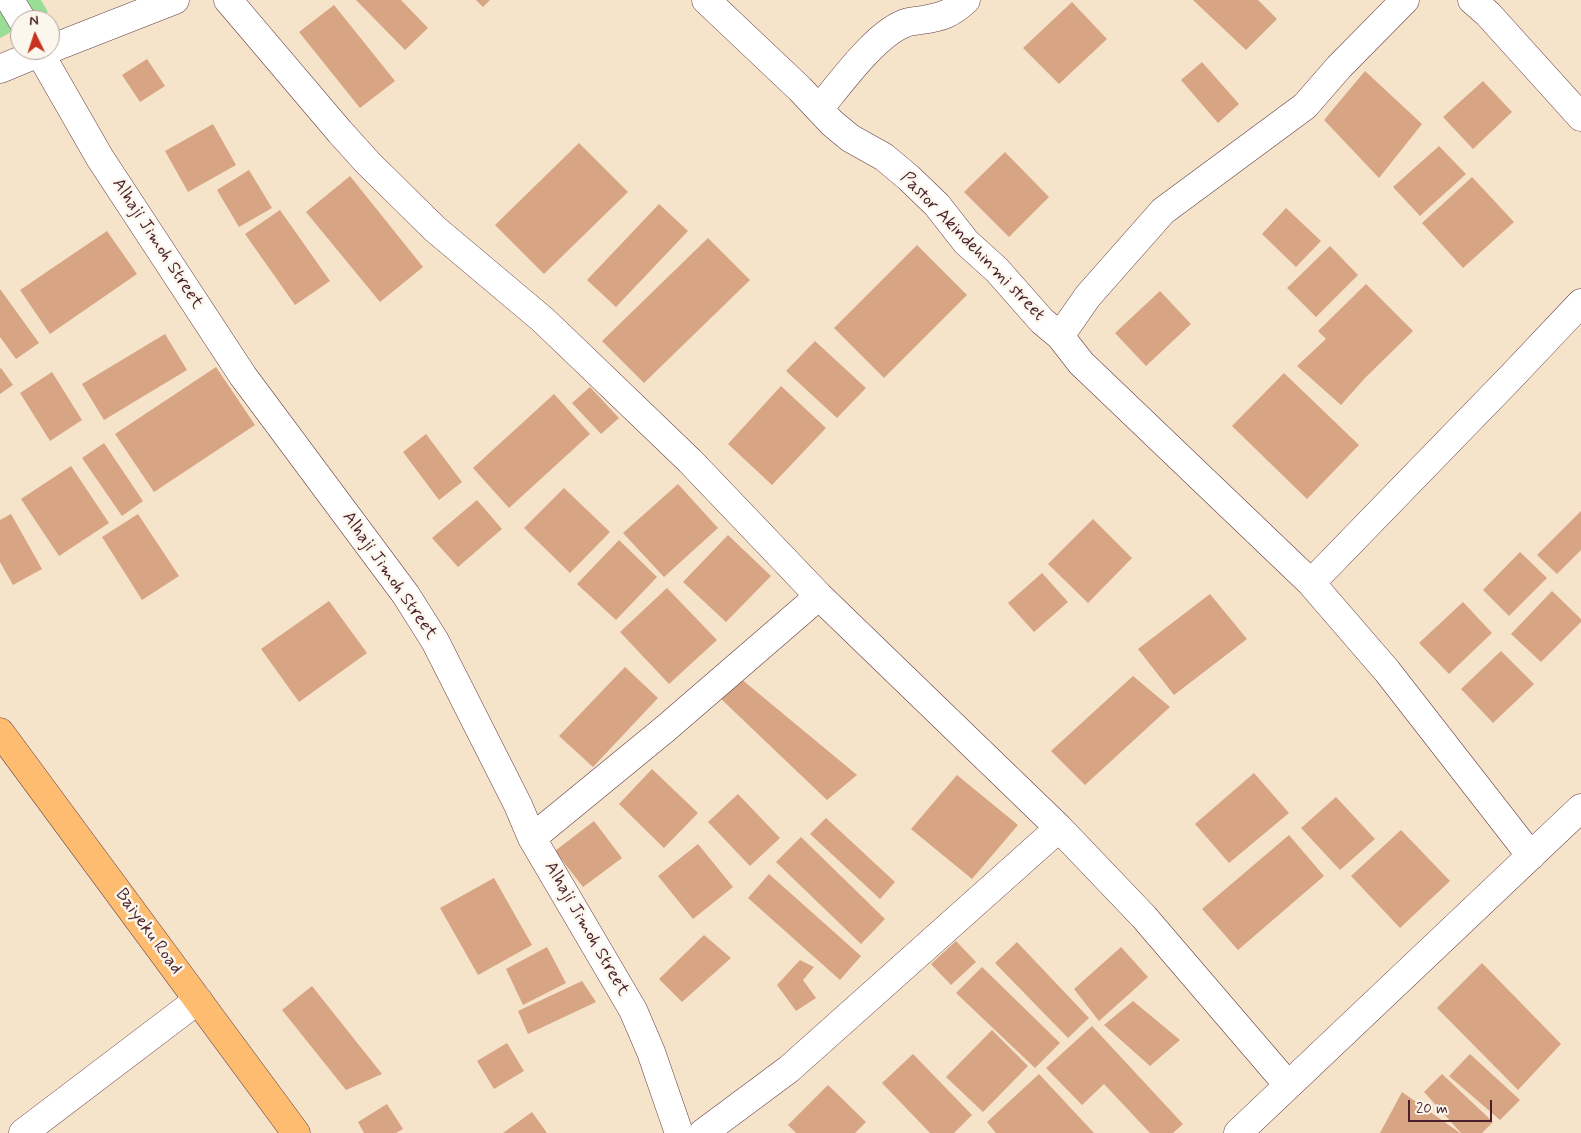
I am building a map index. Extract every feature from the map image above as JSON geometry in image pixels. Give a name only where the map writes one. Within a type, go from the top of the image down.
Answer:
[{"type":"main road","name":"Baiyeku Road","points":[[0,732],[296,1133]]},
{"type":"street","points":[[60,44],[175,0]]},
{"type":"street","points":[[228,0],[368,163],[435,229],[542,318],[690,461],[819,596],[1059,828],[1144,917],[1288,1085]]},
{"type":"street","name":"Pastor Akindehinmi street","points":[[706,0],[850,138],[884,157],[909,178],[937,205],[966,242],[997,270],[1042,321],[1060,336],[1081,363],[1311,583],[1386,671],[1531,856]]},
{"type":"street","points":[[819,109],[854,66],[891,30],[904,23],[929,19],[953,12],[966,0]]},
{"type":"street","points":[[1060,336],[1088,296],[1163,211],[1305,106],[1339,67],[1405,0]]},
{"type":"street","points":[[1472,0],[1488,14],[1581,117]]},
{"type":"street","points":[[0,68],[20,60]]},
{"type":"street","name":"Alhaji Jimoh Street","points":[[49,60],[100,158],[243,376],[406,595],[435,641],[514,797],[532,838],[633,1010],[652,1052],[678,1133]]},
{"type":"street","points":[[1311,583],[1512,376],[1581,302]]},
{"type":"street","points":[[532,838],[665,729],[819,596]]},
{"type":"street","points":[[1238,1133],[1581,808]]},
{"type":"street","points":[[703,1133],[789,1069],[1059,828]]},
{"type":"street","points":[[24,1133],[198,1000]]},
{"type":"green space","points":[[0,0],[41,0],[47,10],[10,10],[10,33],[0,38]]},
{"type":"building","points":[[356,0],[401,0],[428,28],[405,50]]},
{"type":"building","points":[[476,0],[490,0],[483,7]]},
{"type":"building","points":[[1193,0],[1258,0],[1277,19],[1246,50]]},
{"type":"building","points":[[1072,2],[1107,39],[1059,84],[1023,48]]},
{"type":"building","points":[[334,5],[395,81],[360,108],[299,32]]},
{"type":"building","points":[[147,59],[165,86],[140,102],[122,75]]},
{"type":"building","points":[[1202,62],[1239,104],[1218,123],[1181,80]]},
{"type":"building","points":[[1365,71],[1422,124],[1379,178],[1324,120]]},
{"type":"building","points":[[1483,81],[1512,112],[1473,149],[1443,117]]},
{"type":"building","points":[[213,124],[236,165],[188,192],[165,151]]},
{"type":"building","points":[[579,143],[628,192],[544,274],[495,225]]},
{"type":"building","points":[[1439,146],[1466,174],[1420,216],[1393,187]]},
{"type":"building","points":[[1005,152],[1049,197],[1009,237],[964,192]]},
{"type":"building","points":[[249,170],[272,208],[239,227],[217,190]]},
{"type":"building","points":[[350,176],[423,267],[380,302],[306,212]]},
{"type":"building","points":[[1472,177],[1514,222],[1463,268],[1422,223]]},
{"type":"building","points":[[659,204],[688,231],[616,307],[587,280]]},
{"type":"building","points":[[1286,208],[1321,241],[1296,267],[1262,234]]},
{"type":"building","points":[[280,210],[330,281],[295,305],[245,234]]},
{"type":"building","points":[[107,231],[137,274],[50,334],[20,290]]},
{"type":"building","points":[[708,238],[750,280],[644,383],[602,341]]},
{"type":"building","points":[[917,245],[967,295],[884,378],[834,328]]},
{"type":"building","points":[[1330,246],[1358,275],[1316,317],[1287,288]]},
{"type":"building","points":[[1366,284],[1413,331],[1365,378],[1341,405],[1297,366],[1326,339],[1318,331]]},
{"type":"building","points":[[0,289],[39,343],[16,359],[0,337]]},
{"type":"building","points":[[1160,291],[1191,324],[1146,366],[1115,333]]},
{"type":"building","points":[[165,334],[187,370],[104,420],[82,384]]},
{"type":"building","points":[[815,341],[866,388],[837,418],[786,371]]},
{"type":"building","points":[[216,367],[255,425],[154,492],[115,434]]},
{"type":"building","points":[[0,369],[13,385],[0,394]]},
{"type":"building","points":[[52,372],[82,420],[50,441],[20,393]]},
{"type":"building","points":[[1284,373],[1359,445],[1307,499],[1232,426]]},
{"type":"building","points":[[781,386],[826,428],[772,485],[728,444]]},
{"type":"building","points":[[590,387],[619,418],[601,434],[572,403]]},
{"type":"building","points":[[554,394],[590,434],[509,508],[473,468]]},
{"type":"building","points":[[426,434],[462,482],[439,500],[403,452]]},
{"type":"building","points":[[104,443],[143,501],[122,516],[82,458]]},
{"type":"building","points":[[71,466],[109,523],[59,556],[21,499]]},
{"type":"building","points":[[678,484],[718,528],[664,577],[623,533]]},
{"type":"building","points":[[564,488],[610,532],[570,573],[524,528]]},
{"type":"building","points":[[477,500],[502,529],[458,567],[432,538]]},
{"type":"building","points":[[1581,511],[1581,550],[1557,574],[1537,555]]},
{"type":"building","points":[[11,514],[42,569],[13,585],[0,562],[0,520]]},
{"type":"building","points":[[138,514],[179,576],[142,600],[102,537]]},
{"type":"building","points":[[1093,519],[1132,558],[1088,603],[1048,564]]},
{"type":"building","points":[[728,535],[771,576],[726,622],[683,582]]},
{"type":"building","points":[[619,540],[657,577],[616,620],[577,584]]},
{"type":"building","points":[[1520,552],[1547,578],[1509,616],[1483,590]]},
{"type":"building","points":[[1042,573],[1068,602],[1034,632],[1008,603]]},
{"type":"building","points":[[667,588],[717,640],[669,684],[620,632]]},
{"type":"building","points":[[1552,591],[1581,619],[1581,622],[1541,662],[1511,634]]},
{"type":"building","points":[[1210,594],[1247,639],[1174,695],[1138,649]]},
{"type":"building","points":[[329,601],[367,653],[299,702],[261,649]]},
{"type":"building","points":[[1463,602],[1492,633],[1449,674],[1419,643]]},
{"type":"building","points":[[1501,651],[1534,684],[1493,723],[1461,689]]},
{"type":"building","points":[[625,667],[658,698],[593,767],[559,736]]},
{"type":"building","points":[[1133,676],[1170,707],[1085,785],[1051,751]]},
{"type":"building","points":[[740,678],[857,775],[827,800],[719,697]]},
{"type":"building","points":[[652,769],[698,813],[664,848],[619,804]]},
{"type":"building","points":[[1254,773],[1289,813],[1229,863],[1195,824]]},
{"type":"building","points":[[957,775],[1018,825],[972,879],[911,829]]},
{"type":"building","points":[[738,794],[780,838],[750,866],[708,822]]},
{"type":"building","points":[[1336,797],[1375,839],[1340,870],[1301,828]]},
{"type":"building","points":[[826,818],[895,882],[880,899],[810,834]]},
{"type":"building","points":[[594,821],[622,858],[583,887],[555,851]]},
{"type":"building","points":[[1401,830],[1450,881],[1400,928],[1351,876]]},
{"type":"building","points":[[1289,835],[1324,876],[1238,950],[1202,909]]},
{"type":"building","points":[[801,837],[885,919],[861,944],[776,862]]},
{"type":"building","points":[[698,844],[733,887],[693,919],[658,876]]},
{"type":"building","points":[[769,874],[861,956],[840,980],[748,898]]},
{"type":"building","points":[[494,878],[532,945],[478,975],[440,908]]},
{"type":"building","points":[[704,935],[731,958],[682,1002],[659,979]]},
{"type":"building","points":[[956,941],[976,962],[951,985],[931,964]]},
{"type":"building","points":[[1017,942],[1089,1018],[1068,1038],[995,963]]},
{"type":"building","points":[[547,947],[566,983],[523,1005],[506,969]]},
{"type":"building","points":[[1121,947],[1148,977],[1099,1021],[1074,989]]},
{"type":"building","points":[[800,960],[814,967],[803,980],[816,998],[796,1011],[777,985]]},
{"type":"building","points":[[1482,963],[1561,1044],[1518,1090],[1437,1008]]},
{"type":"building","points":[[982,967],[1060,1043],[1035,1068],[956,993]]},
{"type":"building","points":[[582,981],[596,1002],[528,1034],[518,1011]]},
{"type":"building","points":[[312,986],[382,1074],[346,1090],[282,1010]]},
{"type":"building","points":[[1133,1001],[1180,1040],[1150,1066],[1104,1025]]},
{"type":"building","points":[[1092,1026],[1183,1124],[1173,1133],[1150,1133],[1104,1084],[1082,1105],[1046,1068]]},
{"type":"building","points":[[992,1030],[1028,1066],[983,1112],[946,1077]]},
{"type":"building","points":[[507,1043],[524,1071],[494,1089],[477,1061]]},
{"type":"building","points":[[913,1054],[972,1115],[954,1133],[930,1133],[882,1083]]},
{"type":"building","points":[[1470,1054],[1520,1100],[1500,1120],[1449,1076]]},
{"type":"building","points":[[1039,1074],[1094,1133],[996,1133],[987,1122]]},
{"type":"building","points":[[1442,1074],[1493,1122],[1482,1133],[1461,1133],[1424,1092]]},
{"type":"building","points":[[828,1085],[866,1122],[855,1133],[796,1133],[788,1125]]},
{"type":"building","points":[[1402,1092],[1460,1133],[1380,1133]]},
{"type":"building","points":[[387,1104],[403,1129],[396,1133],[364,1133],[358,1122]]},
{"type":"building","points":[[532,1112],[547,1133],[503,1133]]}]
